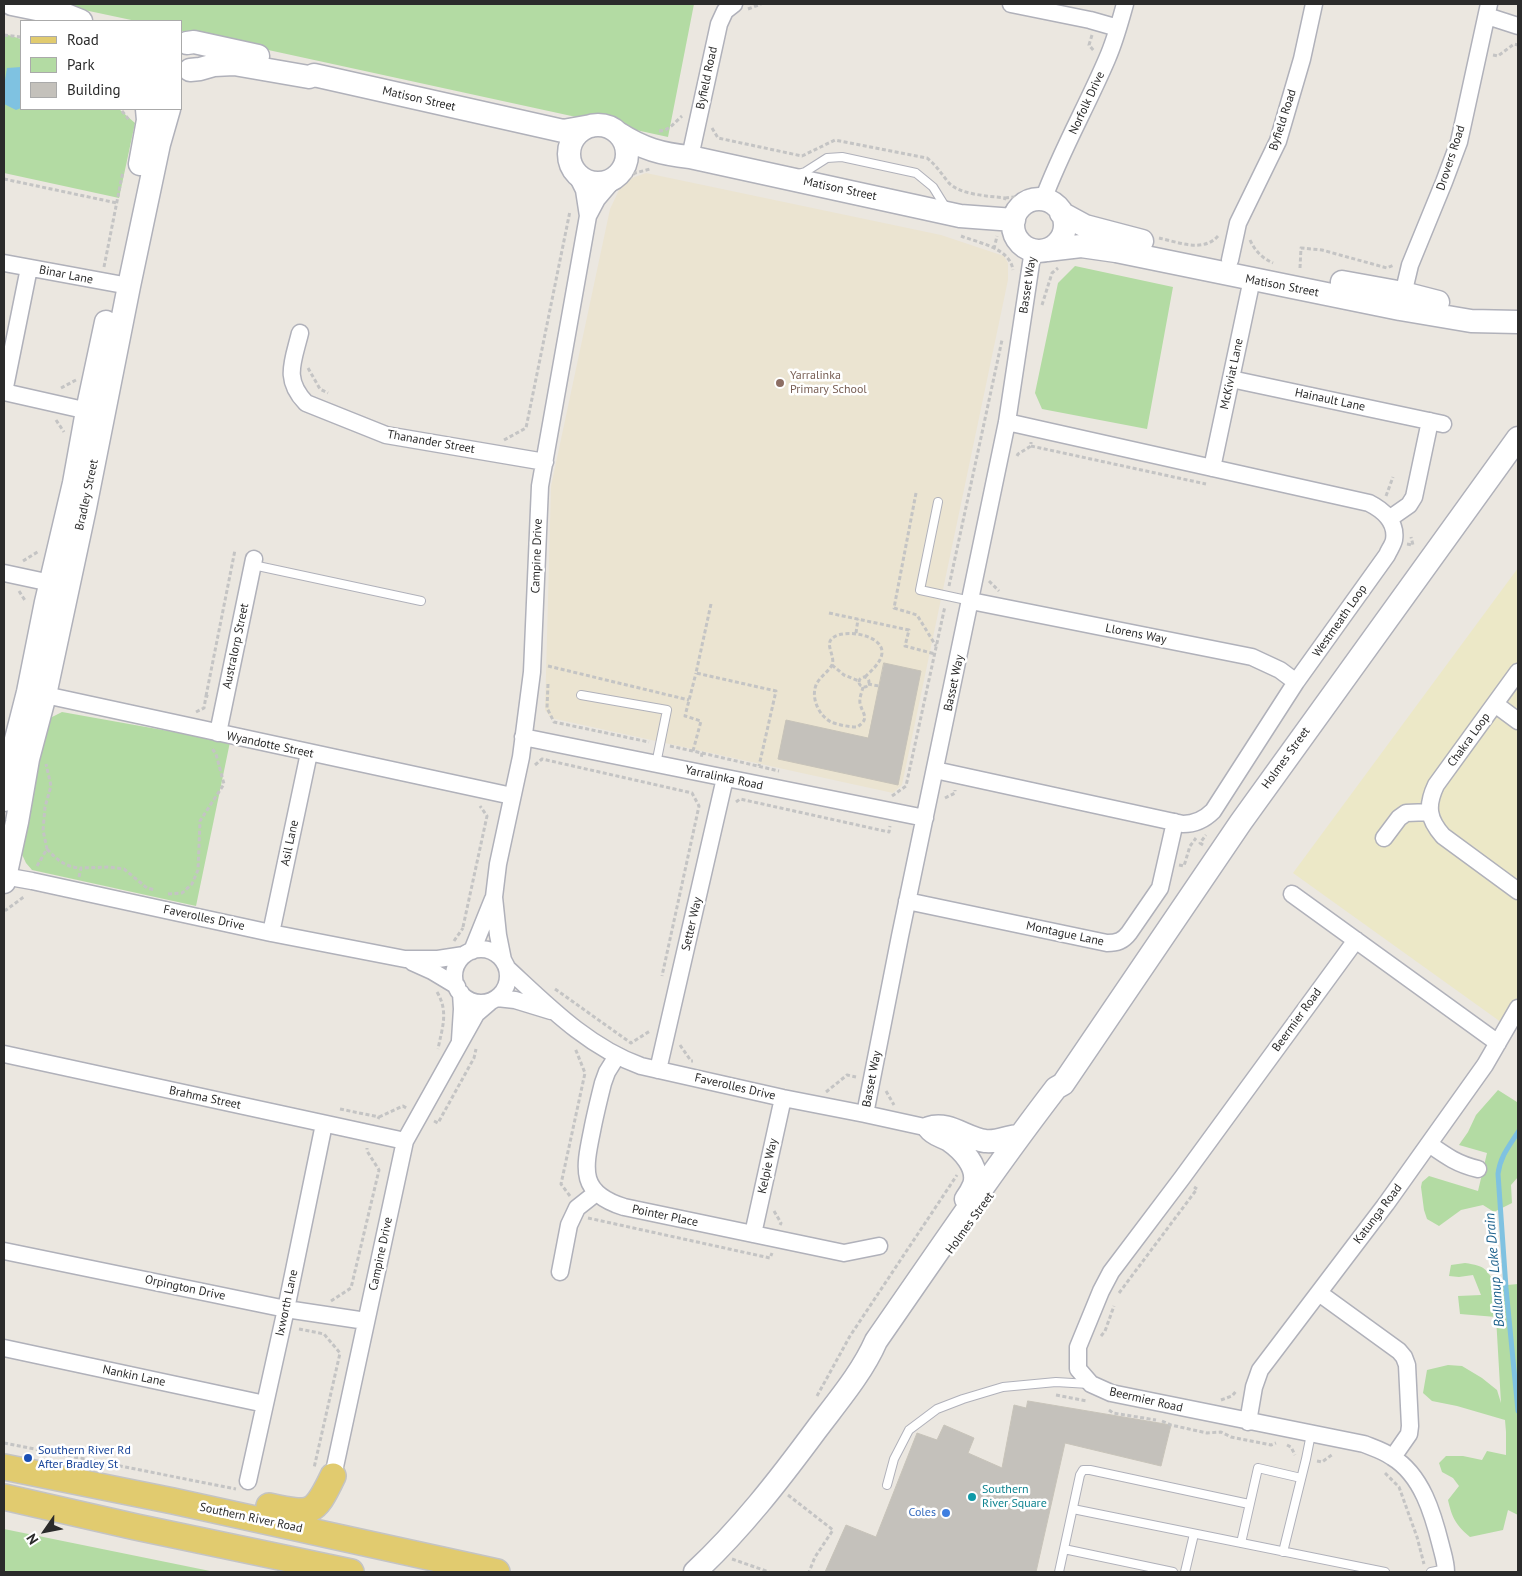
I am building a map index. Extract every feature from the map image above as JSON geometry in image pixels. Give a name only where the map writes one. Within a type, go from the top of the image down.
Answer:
[{"type":"main road","name":"Southern River Road","points":[[4,1467],[173,1501],[497,1572]]},
{"type":"main road","points":[[173,1501],[184,1492],[193,1491],[296,1512],[316,1506],[322,1498],[323,1475]]},
{"type":"main road","points":[[4,1497],[136,1527],[352,1572]]},
{"type":"street","points":[[12,4],[66,15],[78,20]]},
{"type":"street","points":[[1011,4],[1090,20],[1118,28]]},
{"type":"street","name":"Norfolk Drive","points":[[1045,200],[1107,59],[1125,4]]},
{"type":"street","name":"Byfield Road","points":[[1230,260],[1238,223],[1278,141],[1302,59],[1314,4]]},
{"type":"street","name":"Byfield Road","points":[[690,157],[719,24],[725,11],[740,7]]},
{"type":"street","points":[[1488,10],[1518,26]]},
{"type":"street","name":"Drovers Road","points":[[1401,301],[1410,265],[1459,142],[1488,10]]},
{"type":"street","points":[[4,17],[20,21]]},
{"type":"street","points":[[184,40],[191,52],[192,61],[186,76]]},
{"type":"street","name":"Matison Street","points":[[184,40],[277,60],[311,70],[314,75]]},
{"type":"street","name":"Matison Street","points":[[186,76],[214,65],[234,64],[309,77],[314,75],[563,131],[592,126]]},
{"type":"street","name":"Bradley Street","points":[[4,800],[22,756],[37,693],[59,585],[74,483],[96,412],[122,285],[148,120],[147,110]]},
{"type":"street","name":"Bradley Street","points":[[122,285],[170,110]]},
{"type":"street","name":"Matison Street","points":[[525,123],[546,136],[562,150],[572,168]]},
{"type":"street","points":[[601,125],[618,133],[624,141],[627,150],[627,160],[620,177],[600,184],[590,183],[581,178],[572,168],[569,154],[571,144],[576,136],[592,126],[601,125]]},
{"type":"street","name":"Matison Street","points":[[618,133],[662,163]]},
{"type":"street","name":"Matison Street","points":[[620,177],[638,164],[662,163],[690,157],[960,216],[1006,212]]},
{"type":"street","name":"Campine Drive","points":[[505,964],[498,935],[494,897],[498,864],[523,737],[532,672],[540,486],[588,216],[584,190],[572,168]]},
{"type":"street","name":"Campine Drive","points":[[588,216],[597,200],[620,177]]},
{"type":"street","points":[[1034,200],[1045,200],[1064,221],[1064,230],[1061,238],[1046,256],[1027,248],[1020,243],[1015,235],[1006,212],[1019,209],[1026,203],[1034,200]]},
{"type":"street","name":"Matison Street","points":[[1045,200],[1086,226],[1115,235],[1230,260],[1296,269],[1471,321],[1518,322]]},
{"type":"street","name":"Matison Street","points":[[1046,256],[1082,246],[1116,251],[1252,280],[1472,310],[1518,310]]},
{"type":"street","name":"Basset Way","points":[[865,1114],[1007,422],[1046,256]]},
{"type":"street","name":"Binar Lane","points":[[4,263],[122,285]]},
{"type":"street","points":[[28,268],[4,392],[96,412]]},
{"type":"street","name":"McKiviat Lane","points":[[1212,468],[1252,280]]},
{"type":"street","name":"Thanander Street","points":[[300,333],[292,368],[292,378],[298,395],[306,403],[386,435],[545,462]]},
{"type":"street","name":"Hainault Lane","points":[[1231,378],[1436,423],[1414,498],[1409,505],[1390,518]]},
{"type":"street","points":[[1007,422],[1369,503],[1380,509],[1390,518]]},
{"type":"street","name":"Holmes Street","points":[[695,1572],[713,1563],[834,1407],[869,1356],[876,1341],[900,1305],[1019,1136],[1056,1088],[1063,1084],[1240,822],[1518,438]]},
{"type":"street","name":"Westmeath Loop","points":[[1201,820],[1213,811],[1296,682],[1387,555],[1394,540],[1390,518]]},
{"type":"street","name":"Australorp Street","points":[[213,738],[254,562]]},
{"type":"street","points":[[9,574],[59,585]]},
{"type":"street","name":"Llorens Way","points":[[971,601],[1252,657],[1280,670],[1296,682]]},
{"type":"street","name":"Chakra Loop","points":[[1430,812],[1431,797],[1436,785],[1518,672]]},
{"type":"street","name":"Wyandotte Street","points":[[37,693],[213,738],[309,753],[512,796]]},
{"type":"street","points":[[1495,704],[1518,721]]},
{"type":"street","name":"Yarralinka Road","points":[[523,737],[925,818]]},
{"type":"street","name":"Asil Lane","points":[[271,933],[309,753]]},
{"type":"street","name":"Bradley Street","points":[[4,878],[17,822],[22,756]]},
{"type":"street","points":[[935,770],[1175,822],[1189,824],[1201,820]]},
{"type":"street","name":"Setter Way","points":[[658,1070],[725,778]]},
{"type":"street","points":[[1384,838],[1399,818],[1406,813],[1430,812],[1433,825],[1443,836],[1518,891]]},
{"type":"street","name":"Montague Lane","points":[[908,901],[1107,943],[1117,942],[1129,934],[1160,888],[1175,822]]},
{"type":"street","name":"Faverolles Drive","points":[[4,878],[32,881],[271,933],[405,959],[438,959],[468,953]]},
{"type":"street","points":[[1292,894],[1498,1043]]},
{"type":"street","name":"Campine Drive","points":[[468,953],[494,897]]},
{"type":"street","name":"Beermier Road","points":[[1356,940],[1111,1272],[1101,1290],[1078,1347],[1078,1369],[1091,1384],[1111,1394],[1364,1444],[1393,1457],[1412,1475],[1425,1497],[1436,1526],[1441,1571]]},
{"type":"street","points":[[481,949],[490,950],[497,954],[505,964],[508,976],[507,985],[503,992],[493,1000],[481,1003],[473,1002],[459,989],[455,979],[455,971],[458,962],[468,953],[481,949]]},
{"type":"street","name":"Faverolles Drive","points":[[405,959],[432,971],[459,989]]},
{"type":"street","name":"Faverolles Drive","points":[[505,964],[555,1012],[583,1034],[617,1056],[641,1066],[929,1128]]},
{"type":"street","name":"Campine Drive","points":[[459,989],[468,1047]]},
{"type":"street","name":"Campine Drive","points":[[323,1475],[366,1321],[413,1111],[468,1047],[476,1014],[493,1000]]},
{"type":"street","name":"Faverolles Drive","points":[[493,1000],[515,1000],[555,1012]]},
{"type":"street","name":"Katunga Road","points":[[1248,1422],[1254,1387],[1260,1370],[1429,1144],[1485,1065],[1518,1008]]},
{"type":"street","name":"Brahma Street","points":[[4,1054],[406,1141]]},
{"type":"street","points":[[560,1272],[569,1224],[578,1207],[596,1193],[588,1181],[586,1163],[603,1082],[617,1056]]},
{"type":"street","name":"Holmes Street","points":[[869,1356],[881,1346],[1019,1157],[1062,1092],[1063,1084]]},
{"type":"street","name":"Kelpie Way","points":[[753,1234],[783,1098]]},
{"type":"street","name":"Ixworth Lane","points":[[242,1485],[265,1404],[324,1124]]},
{"type":"street","points":[[900,1305],[911,1272],[959,1210],[974,1185],[976,1177],[964,1152],[948,1139],[932,1133],[929,1128],[934,1126],[950,1129],[987,1142],[1019,1136]]},
{"type":"street","points":[[1429,1144],[1452,1160],[1478,1169]]},
{"type":"street","name":"Pointer Place","points":[[596,1193],[608,1202],[624,1207],[844,1253],[879,1246]]},
{"type":"street","name":"Orpington Drive","points":[[4,1251],[284,1317],[326,1315],[366,1321]]},
{"type":"street","points":[[1319,1293],[1399,1351],[1404,1358],[1407,1365],[1410,1426],[1409,1434],[1404,1444],[1393,1457]]},
{"type":"street","name":"Nankin Lane","points":[[4,1348],[265,1404]]},
{"type":"lane","points":[[787,178],[805,172],[827,158],[842,157],[870,163],[916,173],[933,188],[949,213]]},
{"type":"lane","points":[[938,502],[920,590],[971,601]]},
{"type":"lane","points":[[254,562],[421,601]]},
{"type":"lane","points":[[581,695],[667,710],[656,764]]},
{"type":"lane","points":[[887,1484],[894,1459],[909,1430],[937,1409],[1003,1387],[1056,1382],[1091,1384]]},
{"type":"lane","points":[[1283,1552],[1311,1434]]},
{"type":"lane","points":[[1240,1543],[1258,1468],[1301,1478]]},
{"type":"lane","points":[[1059,1572],[1080,1475],[1084,1470],[1250,1504]]},
{"type":"lane","points":[[1073,1510],[1385,1572]]},
{"type":"lane","points":[[1185,1572],[1194,1534]]},
{"type":"lane","points":[[1064,1550],[1173,1572]]},
{"type":"path","points":[[740,7],[761,4]]},
{"type":"path","points":[[4,35],[20,37]]},
{"type":"path","points":[[708,122],[718,138],[802,156],[835,140],[927,158],[936,165],[949,183],[956,188],[976,195],[1006,212]]},
{"type":"path","points":[[620,177],[662,163]]},
{"type":"path","points":[[4,179],[117,203]]},
{"type":"path","points":[[994,248],[1006,212],[1024,196],[1045,200]]},
{"type":"path","points":[[503,440],[526,428],[571,206]]},
{"type":"path","points":[[1155,237],[1192,245],[1204,245],[1215,239],[1222,231],[1250,238],[1257,252],[1274,263]]},
{"type":"path","points":[[960,236],[1002,251],[1012,265]]},
{"type":"path","points":[[1296,269],[1301,248],[1322,250],[1387,268],[1399,263]]},
{"type":"path","points":[[1041,307],[1052,273],[1046,256]]},
{"type":"path","points":[[308,367],[320,389],[328,393]]},
{"type":"path","points":[[53,416],[68,438]]},
{"type":"path","points":[[1031,446],[1034,428]]},
{"type":"path","points":[[1016,463],[1018,454],[1031,446],[1214,486]]},
{"type":"path","points":[[916,493],[894,608],[917,615],[936,647]]},
{"type":"path","points":[[9,574],[18,560],[22,562],[44,548]]},
{"type":"path","points":[[206,696],[235,550]]},
{"type":"path","points":[[988,579],[999,590],[996,605]]},
{"type":"path","points":[[693,751],[701,721],[685,716],[711,604]]},
{"type":"path","points":[[829,613],[909,630],[905,646],[934,654]]},
{"type":"path","points":[[856,633],[858,620]]},
{"type":"path","points":[[859,681],[878,662],[882,652],[881,649],[878,644],[864,635],[852,632],[839,634],[829,642],[833,659],[832,665],[817,682],[814,695],[820,711],[831,722],[854,728],[862,724],[865,719],[865,714],[859,701],[863,687],[868,684],[879,686]]},
{"type":"path","points":[[832,665],[844,675],[859,681],[859,684],[863,687]]},
{"type":"path","points":[[548,674],[548,666],[689,700]]},
{"type":"path","points":[[696,673],[776,691],[759,766]]},
{"type":"path","points":[[865,677],[868,684]]},
{"type":"path","points":[[548,683],[548,708],[554,722],[702,753],[692,793],[699,806],[660,985]]},
{"type":"path","points":[[165,894],[182,893],[192,884],[198,870],[200,821],[224,784],[213,738]]},
{"type":"path","points":[[22,756],[51,786],[45,807],[43,830],[47,848],[58,861],[70,867],[124,869],[142,884],[156,891]]},
{"type":"path","points":[[534,766],[542,759],[692,793]]},
{"type":"path","points":[[944,798],[955,793],[958,775]]},
{"type":"path","points":[[699,806],[726,812],[728,807],[740,799],[889,832],[898,793]]},
{"type":"path","points":[[1172,864],[1184,866],[1190,846],[1205,828],[1201,820]]},
{"type":"path","points":[[32,881],[36,868],[47,848]]},
{"type":"path","points":[[76,890],[81,868]]},
{"type":"path","points":[[532,991],[541,979],[631,1043],[650,1032],[676,1040],[691,1061],[700,1063]]},
{"type":"path","points":[[434,988],[442,1000],[445,1016],[436,1054]]},
{"type":"path","points":[[595,1017],[575,1046],[585,1073],[561,1184],[586,1217],[770,1258],[780,1224],[770,1205]]},
{"type":"path","points":[[650,1032],[652,1022]]},
{"type":"path","points":[[331,1107],[379,1117],[402,1106],[438,1123],[474,1058],[468,1047]]},
{"type":"path","points":[[817,1104],[820,1090],[826,1092],[847,1075],[881,1083],[895,1107]]},
{"type":"path","points":[[411,1100],[413,1111]]},
{"type":"path","points":[[326,1315],[328,1303],[351,1288],[379,1170],[366,1150],[379,1117]]},
{"type":"path","points":[[816,1398],[850,1336],[949,1186],[969,1160]]},
{"type":"path","points":[[1118,1295],[1197,1189],[1182,1178]]},
{"type":"path","points":[[1100,1337],[1105,1332],[1114,1304]]},
{"type":"path","points":[[284,1317],[324,1334],[340,1353],[323,1475]]},
{"type":"path","points":[[1215,1402],[1232,1396],[1245,1379],[1254,1387]]},
{"type":"path","points":[[1054,1394],[1089,1401]]},
{"type":"path","points":[[1105,1408],[1113,1412],[1162,1420],[1170,1425],[1207,1433],[1221,1432],[1231,1437],[1271,1445],[1278,1442]]},
{"type":"path","points":[[4,1443],[242,1485]]},
{"type":"path","points":[[1284,1445],[1291,1447],[1296,1458],[1322,1462],[1339,1451]]},
{"type":"path","points":[[1381,1469],[1399,1487],[1417,1537],[1426,1572]]},
{"type":"path","points":[[774,1484],[833,1530],[815,1557],[809,1572]]},
{"type":"shaded area","name":"Yarralinka Primary School","points":[[646,173],[941,235],[1004,256],[1008,263],[1008,280],[902,785],[893,793],[551,718],[545,710],[551,486],[610,209],[619,190],[632,178]]},
{"type":"green space","points":[[56,4],[694,4],[668,137],[182,31],[182,20],[131,20]]},
{"type":"green space","points":[[4,35],[20,39],[20,110],[120,110],[135,123],[119,198],[4,173]]},
{"type":"green space","points":[[1075,266],[1173,287],[1147,429],[1042,409],[1035,393],[1058,283]]},
{"type":"green space","points":[[62,712],[230,742],[196,906],[32,870],[26,863],[19,848],[21,827],[50,718]]},
{"type":"green space","points":[[1498,1090],[1517,1102],[1518,1107],[1518,1177],[1511,1185],[1512,1203],[1494,1212],[1483,1205],[1461,1210],[1439,1226],[1427,1219],[1424,1210],[1422,1182],[1429,1176],[1478,1191],[1487,1153],[1459,1145],[1476,1115]]},
{"type":"green space","points":[[1465,1263],[1477,1265],[1485,1269],[1497,1286],[1518,1284],[1518,1515],[1508,1510],[1503,1530],[1470,1537],[1455,1521],[1448,1500],[1459,1486],[1453,1478],[1442,1472],[1439,1463],[1446,1456],[1463,1456],[1482,1460],[1487,1451],[1506,1455],[1505,1420],[1432,1401],[1423,1393],[1427,1370],[1448,1365],[1462,1366],[1497,1390],[1501,1403],[1496,1317],[1460,1314],[1458,1296],[1481,1295],[1473,1275],[1449,1276],[1451,1265]]},
{"type":"green space","points":[[4,1529],[215,1572],[4,1572]]},
{"type":"sand","points":[[1518,568],[1518,1018],[1512,1030],[1293,873]]},
{"type":"water","points":[[20,67],[20,108],[16,110],[4,104],[7,68]]},
{"type":"building","points":[[884,663],[921,671],[898,785],[778,759],[786,720],[868,738]]},
{"type":"building","name":"Southern River Square","points":[[1028,1401],[1171,1425],[1161,1466],[1065,1443],[1036,1572],[825,1572],[846,1525],[876,1537],[917,1433],[937,1440],[944,1425],[974,1438],[968,1453],[1002,1468],[1014,1405],[1026,1408]]},
{"type":"waterway","name":"Ballanup Lake Drain","points":[[1518,1132],[1503,1157],[1498,1174],[1506,1288],[1518,1411]]},
{"type":"place","name":"Yarralinka Primary School","points":[[780,383]]},
{"type":"place","name":"Southern River Rd After Bradley St","points":[[28,1458]]},
{"type":"place","name":"Southern River Square","points":[[972,1497]]},
{"type":"place","name":"Coles","points":[[946,1513]]}]
